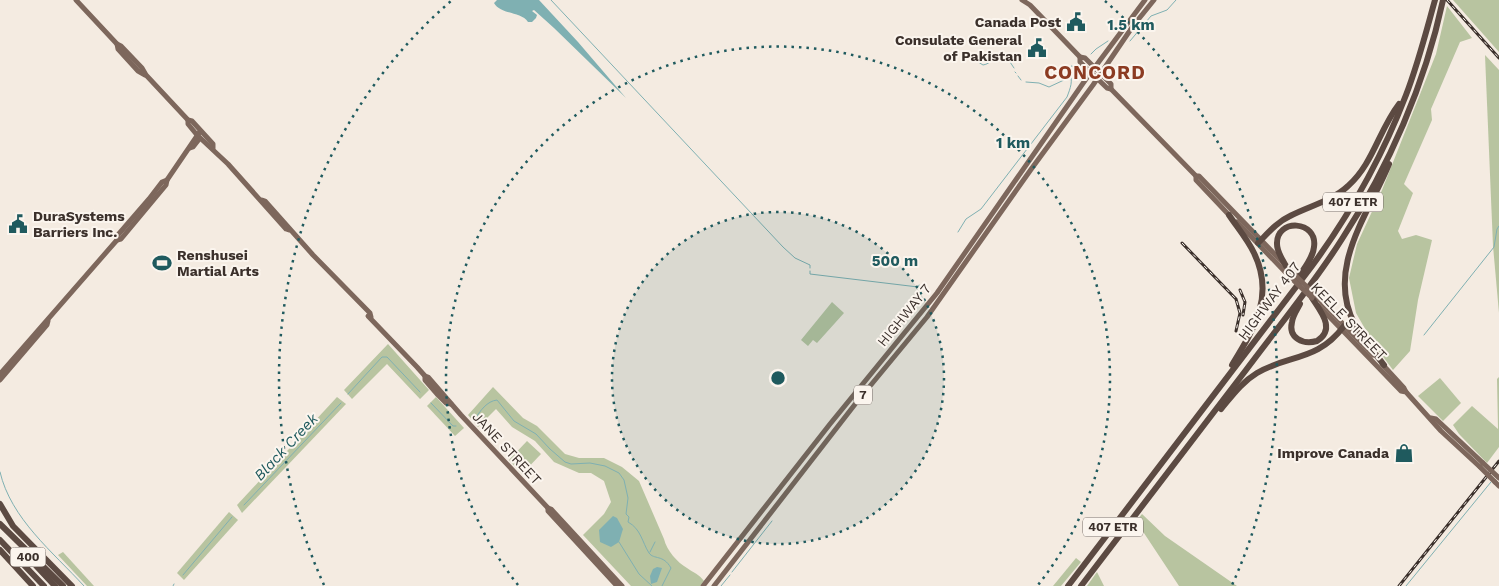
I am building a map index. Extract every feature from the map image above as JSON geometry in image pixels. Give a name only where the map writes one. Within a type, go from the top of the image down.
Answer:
[{"type":"highway","name":"HIGHWAY 407","points":[[1068,586],[1287,299],[1322,252],[1344,218],[1376,161],[1406,95],[1424,42],[1435,0]]},
{"type":"highway","name":"HIGHWAY 407","points":[[1081,586],[1314,281],[1356,216],[1390,152],[1416,93],[1434,39],[1443,0]]},
{"type":"highway","points":[[1259,242],[1284,219],[1336,195],[1356,179],[1373,153],[1393,112],[1406,95]]},
{"type":"highway","points":[[1384,365],[1355,325],[1348,308],[1344,289],[1348,254],[1388,164],[1390,152]]},
{"type":"highway","points":[[1211,398],[1246,342],[1258,319],[1262,302],[1263,287],[1255,254],[1229,215]]},
{"type":"highway","points":[[1286,266],[1278,250],[1278,238],[1286,228],[1299,225],[1311,233],[1314,239],[1314,249],[1287,299]]},
{"type":"highway","points":[[1313,297],[1326,319],[1326,330],[1317,341],[1303,342],[1292,333],[1292,320],[1314,281]]},
{"type":"highway","points":[[1187,447],[1250,378],[1263,370],[1318,350],[1343,327]]},
{"type":"highway","points":[[0,504],[13,526],[72,586]]},
{"type":"highway","points":[[0,524],[63,586]]},
{"type":"highway","name":"400","points":[[0,528],[55,586]]},
{"type":"highway","name":"400","points":[[0,540],[44,586]]},
{"type":"highway","points":[[0,550],[33,586]]},
{"type":"highway","points":[[0,556],[27,580]]},
{"type":"main road","name":"JANE STREET","points":[[76,0],[117,44],[128,53],[188,120],[192,121],[199,135],[209,148],[213,148],[262,200],[262,203],[286,229],[290,230],[347,291],[347,294],[371,317],[425,376],[425,380],[438,395],[446,403],[451,404],[548,508],[548,511],[617,586]]},
{"type":"main road","name":"KEELE STREET","points":[[1022,0],[1029,2],[1080,57],[1085,58],[1099,77],[1111,84],[1111,89],[1196,176],[1199,176],[1259,242],[1343,327],[1384,365],[1431,418],[1436,419],[1498,481]]},
{"type":"main road","name":"HIGHWAY 7","points":[[703,586],[825,430],[939,294],[971,244],[1093,70],[1145,0]]},
{"type":"main road","name":"HIGHWAY 7","points":[[714,586],[975,248],[1154,0]]},
{"type":"main road","points":[[0,374],[117,240],[117,236],[162,182],[167,180],[190,148],[190,145],[199,135]]},
{"type":"main road","name":"KEELE STREET","points":[[1196,176],[1196,180],[1229,215],[1286,266],[1291,274]]},
{"type":"main road","points":[[0,380],[48,325],[48,321]]},
{"type":"main road","name":"KEELE STREET","points":[[1343,327],[1400,391],[1406,392]]},
{"type":"main road","name":"JANE STREET","points":[[548,508],[551,508],[622,586]]},
{"type":"green space","points":[[1453,0],[1499,0],[1499,52]]},
{"type":"green space","points":[[1447,6],[1472,38],[1460,42],[1431,109],[1432,120],[1404,184],[1413,193],[1398,231],[1402,239],[1416,235],[1432,240],[1418,300],[1410,351],[1393,370],[1375,346],[1356,313],[1349,278],[1357,244],[1382,190],[1436,54]]},
{"type":"green space","points":[[1485,55],[1499,70],[1499,313],[1493,246]]},
{"type":"green space","points":[[832,302],[844,313],[817,343],[813,340],[808,346],[801,340]]},
{"type":"green space","points":[[388,344],[429,390],[420,399],[387,364],[352,399],[344,390]]},
{"type":"green space","points":[[1499,377],[1499,447],[1487,463],[1459,434],[1453,425],[1472,406],[1498,429],[1497,379]]},
{"type":"green space","points":[[1440,378],[1461,403],[1443,421],[1418,396]]},
{"type":"green space","points":[[493,387],[523,418],[537,426],[565,454],[579,458],[604,458],[622,467],[639,481],[667,548],[680,563],[704,581],[700,586],[631,586],[583,535],[604,514],[611,502],[604,481],[591,473],[579,473],[554,462],[535,441],[512,427],[496,409],[478,427],[468,415]]},
{"type":"green space","points":[[337,397],[346,404],[242,513],[237,505]]},
{"type":"green space","points":[[436,397],[464,428],[455,436],[427,406]]},
{"type":"green space","points":[[527,441],[541,454],[522,474],[509,460]]},
{"type":"green space","points":[[229,512],[238,520],[184,580],[177,573]]},
{"type":"green space","points":[[1142,514],[1165,536],[1237,586],[1179,586],[1136,521]]},
{"type":"green space","points":[[63,552],[94,586],[87,586],[58,555]]},
{"type":"green space","points":[[1076,558],[1081,562],[1061,586],[1053,586]]},
{"type":"green space","points":[[1097,572],[1104,586],[1087,586]]},
{"type":"water","points":[[497,0],[539,0],[626,98],[534,10],[532,11],[537,15],[536,18],[532,22],[528,22],[521,16],[497,7],[494,3]]},
{"type":"water","points":[[613,516],[617,518],[623,529],[619,542],[611,547],[600,542],[599,530]]},
{"type":"water","points":[[657,567],[662,568],[657,582],[651,584],[650,576],[653,569]]},
{"type":"waterway","points":[[551,0],[783,247],[795,258],[810,265],[810,268]]},
{"type":"waterway","points":[[1130,41],[1151,16],[1167,10],[1176,0]]},
{"type":"waterway","points":[[1091,54],[1108,41]]},
{"type":"waterway","points":[[964,53],[983,65],[1003,55],[1014,68]]},
{"type":"waterway","points":[[1026,82],[1039,83],[1049,87],[1064,80],[1071,66],[1078,67]]},
{"type":"waterway","points":[[958,232],[966,219],[981,209],[1067,97],[1071,81],[1069,72]]},
{"type":"waterway","points":[[1018,76],[1021,80]]},
{"type":"waterway","points":[[1424,335],[1494,247],[1499,226]]},
{"type":"waterway","points":[[810,271],[810,274],[918,287],[919,285]]},
{"type":"waterway","name":"Black Creek","points":[[348,394],[382,357],[387,357],[420,392]]},
{"type":"waterway","name":"Black Creek","points":[[475,419],[487,404],[497,400],[514,421],[536,434],[565,462],[605,466],[619,473],[624,480],[628,498],[626,514],[629,517],[628,522],[639,532],[649,553],[665,561],[671,568],[662,586]]},
{"type":"waterway","name":"Black Creek","points":[[244,505],[341,403]]},
{"type":"waterway","name":"Black Creek","points":[[431,403],[453,426],[456,426]]},
{"type":"waterway","name":"Black Creek","points":[[0,472],[5,489],[23,520],[84,586]]},
{"type":"waterway","points":[[1406,586],[1491,482]]},
{"type":"waterway","name":"Black Creek","points":[[183,575],[232,517]]},
{"type":"waterway","points":[[732,572],[772,521]]},
{"type":"waterway","points":[[619,542],[639,574],[652,586]]},
{"type":"waterway","points":[[650,552],[655,542]]},
{"type":"waterway","points":[[721,586],[730,575]]},
{"type":"railway","points":[[1447,0],[1499,58]]},
{"type":"railway","points":[[1182,243],[1236,299],[1240,313],[1236,331]]},
{"type":"railway","points":[[1240,290],[1245,302],[1243,315]]},
{"type":"railway","points":[[1399,586],[1499,461]]},
{"type":"place","name":"Canada Post","points":[[1076,22]]},
{"type":"place","name":"Consulate General of Pakistan","points":[[1037,48]]},
{"type":"place","name":"DuraSystems Barriers Inc.","points":[[18,224]]},
{"type":"place","name":"Renshusei Martial Arts","points":[[162,263]]},
{"type":"place","name":"Improve Canada","points":[[1404,453]]},
{"type":"district","name":"CONCORD","points":[[1095,72]]}]
